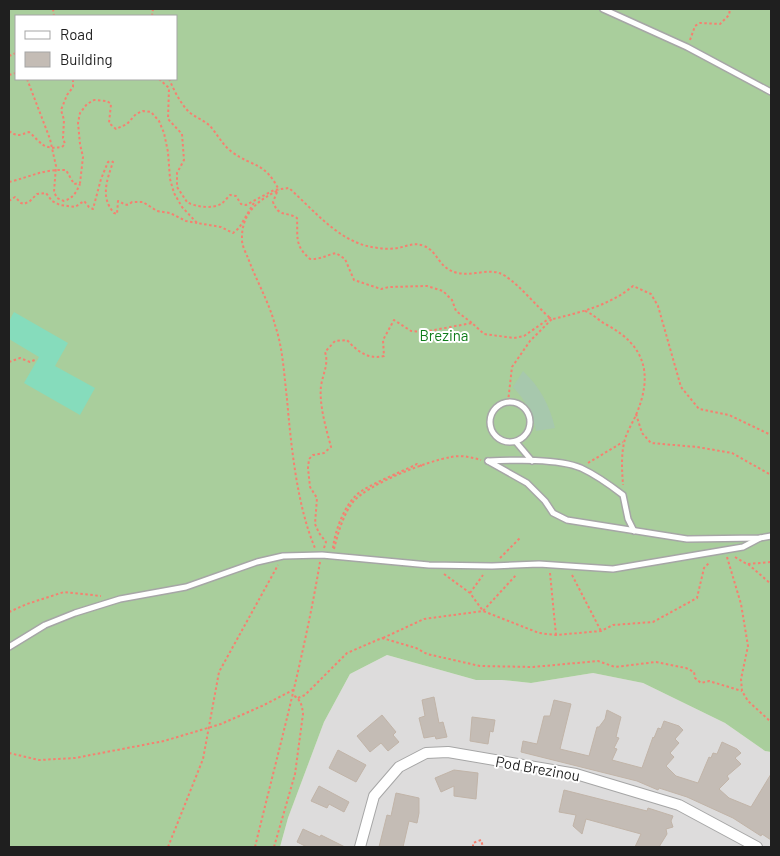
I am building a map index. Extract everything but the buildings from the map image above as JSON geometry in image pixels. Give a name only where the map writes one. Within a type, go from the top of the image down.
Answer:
[{"type":"street","name":"Pod Brezinou","points":[[360,847],[374,796],[399,767],[426,753],[448,752],[576,774],[679,805],[757,847]]},
{"type":"lane","points":[[603,9],[687,47],[771,92]]},
{"type":"lane","points":[[508,402],[520,404],[530,418],[530,425],[525,436],[516,442],[510,443],[500,440],[490,427],[491,416],[494,410],[508,402]]},
{"type":"lane","points":[[516,442],[532,461]]},
{"type":"lane","points":[[488,461],[532,461],[563,464],[580,468],[612,486],[623,495],[628,520],[634,531]]},
{"type":"lane","points":[[488,461],[527,483],[545,501],[553,513],[566,520],[687,539],[760,538],[771,536]]},
{"type":"lane","points":[[9,647],[45,625],[75,613],[120,600],[186,587],[256,562],[283,556],[322,555],[442,565],[550,565],[613,568],[743,548],[760,538]]},
{"type":"path","points":[[694,31],[695,26],[700,23],[720,24],[729,16],[730,9]]},
{"type":"path","points":[[27,80],[50,139],[56,170],[54,192],[57,198],[64,201],[71,199],[77,192],[80,183],[83,157],[78,123],[80,113],[87,104],[94,100],[107,101],[110,104],[109,123],[116,129],[127,124],[136,114],[143,111],[151,112],[159,121],[168,152],[170,179],[174,193],[182,207],[197,223]]},
{"type":"path","points":[[9,131],[16,136],[29,132],[40,144],[52,148],[62,147],[65,144],[63,138],[64,120],[61,110],[67,95],[73,87],[73,80]]},
{"type":"path","points":[[159,80],[169,88],[168,119],[182,134],[184,160],[177,173],[176,187],[183,198],[192,205],[205,207],[222,204],[230,195],[236,196],[241,204],[246,205],[274,190],[289,188],[326,224],[344,238],[378,248],[398,248],[416,243],[426,246],[448,270],[465,274],[498,272],[515,284],[538,308],[552,318]]},
{"type":"path","points":[[169,80],[176,95],[189,112],[208,124],[229,150],[240,158],[262,167],[272,178],[279,190]]},
{"type":"path","points":[[9,201],[15,197],[24,204],[30,202],[37,194],[46,193],[52,201],[60,205],[75,207],[84,201],[88,207],[93,209],[100,179],[108,162],[111,161],[113,162],[108,174],[106,198],[114,214],[117,214],[118,201],[125,206],[132,202],[143,202],[157,211],[170,213],[186,221],[221,227],[233,233],[239,228],[255,200]]},
{"type":"path","points":[[9,182],[36,173],[66,170],[74,184],[80,183]]},
{"type":"path","points":[[279,190],[273,202],[276,210],[297,218],[298,246],[310,259],[315,260],[336,253],[344,259],[354,280],[382,289],[389,287],[427,286],[443,291],[452,300],[456,311],[484,334],[514,338],[524,336],[552,318],[585,311],[605,304],[622,295],[633,286],[651,294],[658,306],[681,387],[699,409],[729,415],[771,435]]},
{"type":"path","points":[[279,190],[256,203],[246,221],[242,240],[253,273],[275,324],[283,366],[301,499],[308,531],[317,552],[322,555]]},
{"type":"path","points":[[585,311],[626,338],[641,355],[646,380],[643,396],[624,442],[621,466],[623,495]]},
{"type":"path","points":[[508,402],[512,367],[530,341],[552,318]]},
{"type":"path","points":[[255,847],[280,742],[295,689],[326,542],[319,534],[316,524],[317,498],[310,487],[308,468],[309,458],[313,455],[324,453],[331,447],[325,423],[321,387],[328,360],[325,352],[336,341],[347,340],[356,351],[375,359],[384,356],[383,340],[394,320],[411,331],[423,332],[472,323]]},
{"type":"path","points":[[9,362],[20,358],[30,362],[36,359]]},
{"type":"path","points":[[636,414],[642,433],[651,443],[697,447],[732,453],[771,475]]},
{"type":"path","points":[[580,468],[624,442]]},
{"type":"path","points":[[335,546],[341,524],[352,504],[361,494],[388,480],[450,457],[469,456],[488,461]]},
{"type":"path","points":[[333,556],[333,546],[340,523],[350,503],[360,493],[417,464],[422,466]]},
{"type":"path","points":[[470,593],[492,566],[520,538]]},
{"type":"path","points":[[725,551],[745,564],[771,562]]},
{"type":"path","points":[[725,551],[741,604],[748,646],[741,679],[742,691],[748,701],[771,722]]},
{"type":"path","points":[[298,698],[305,695],[348,653],[424,619],[483,611],[539,632],[556,636],[601,630],[613,625],[653,622],[697,598],[704,568],[717,552]]},
{"type":"path","points":[[168,847],[203,759],[220,672],[283,556]]},
{"type":"path","points":[[748,564],[771,584]]},
{"type":"path","points":[[442,565],[445,577],[470,593],[483,611]]},
{"type":"path","points":[[483,611],[526,565]]},
{"type":"path","points":[[550,565],[556,636]]},
{"type":"path","points":[[560,566],[574,577],[601,630]]},
{"type":"path","points":[[9,612],[64,592],[120,600]]},
{"type":"path","points":[[382,638],[416,648],[427,654],[480,666],[534,668],[598,661],[615,667],[656,662],[686,668],[694,672],[695,678],[701,683],[708,681],[742,691]]},
{"type":"path","points":[[9,753],[39,760],[75,758],[164,741],[210,728],[262,706],[295,689]]},
{"type":"path","points":[[274,847],[295,774],[303,714],[302,705],[298,698],[293,695]]},
{"type":"path","points":[[473,847],[473,843],[481,840],[483,847]]},
{"type":"shaded area","points":[[387,655],[476,680],[531,683],[593,673],[643,683],[725,723],[765,751],[771,752],[771,847],[280,847],[288,818],[324,722],[350,674]]},
{"type":"green space","name":"Brezina","points":[[9,9],[771,9],[771,752],[765,751],[725,723],[643,683],[593,673],[531,683],[476,680],[387,655],[350,674],[324,722],[288,818],[280,847],[9,847]]},
{"type":"green space","points":[[14,312],[68,343],[55,366],[95,388],[80,415],[24,383],[39,357],[9,339],[9,321]]},
{"type":"green space","points":[[523,371],[544,397],[555,428],[536,431],[528,407],[513,387]]}]
